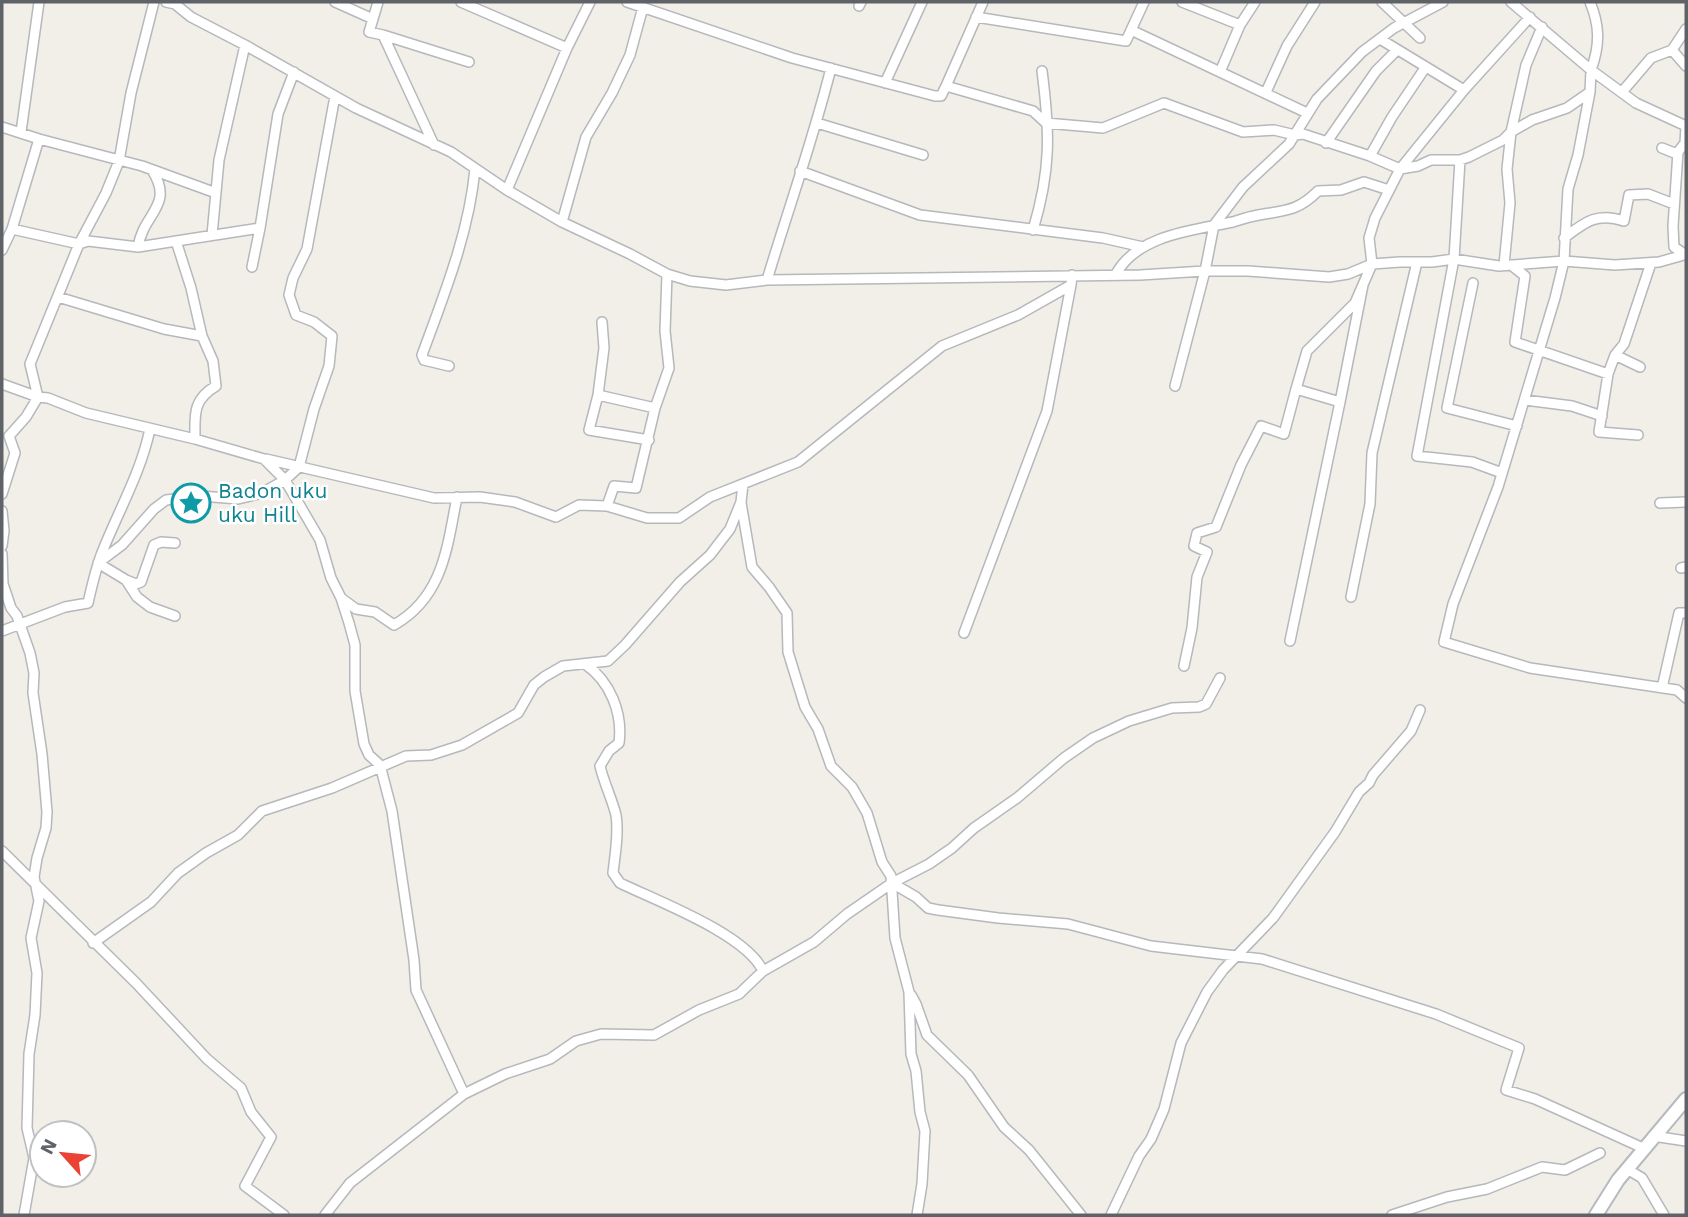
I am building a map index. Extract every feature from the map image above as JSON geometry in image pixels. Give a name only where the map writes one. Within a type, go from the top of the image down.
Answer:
[{"type":"street","points":[[21,132],[39,2]]},
{"type":"street","points":[[2,494],[15,453],[9,436],[38,397],[30,364],[79,244],[106,193],[118,161],[131,93],[154,2]]},
{"type":"street","points":[[166,2],[175,4],[191,17],[335,96],[451,152],[507,190],[562,222],[667,274],[690,281],[726,285],[766,280],[1072,280],[1116,274],[1205,271],[1329,277],[1348,274],[1372,264],[1454,259],[1508,265],[1564,261],[1615,265],[1651,263],[1685,255]]},
{"type":"street","points":[[183,10],[190,2]]},
{"type":"street","points":[[335,2],[373,19]]},
{"type":"street","points":[[378,2],[369,32],[469,62]]},
{"type":"street","points":[[461,2],[567,48]]},
{"type":"street","points":[[507,190],[567,48],[590,2]]},
{"type":"street","points":[[627,2],[792,58],[935,96],[941,96],[983,2]]},
{"type":"street","points":[[885,83],[922,2]]},
{"type":"street","points":[[976,17],[1126,41],[1144,2]]},
{"type":"street","points":[[1182,2],[1240,25]]},
{"type":"street","points":[[1220,72],[1240,25],[1255,2]]},
{"type":"street","points":[[1266,92],[1287,46],[1315,2]]},
{"type":"street","points":[[1382,2],[1420,38]]},
{"type":"street","points":[[1175,386],[1214,225],[1243,187],[1267,166],[1295,135],[1307,113],[1362,52],[1404,23],[1443,2]]},
{"type":"street","points":[[1511,2],[1568,49],[1574,58],[1636,103],[1686,124],[1686,144],[1678,154],[1674,204],[1674,247],[1685,255]]},
{"type":"street","points":[[1590,2],[1597,17],[1598,51],[1591,70],[1590,92],[1569,189],[1564,261],[1517,426],[1453,604],[1444,642],[1530,668],[1677,690],[1686,698]]},
{"type":"street","points":[[562,222],[586,137],[612,93],[629,55],[643,7]]},
{"type":"street","points":[[1184,666],[1192,628],[1197,577],[1207,552],[1194,546],[1197,533],[1216,527],[1241,465],[1261,426],[1283,434],[1307,351],[1355,303],[1363,285],[1372,264],[1369,238],[1375,218],[1400,169],[1464,90],[1530,18]]},
{"type":"street","points":[[1508,265],[1510,203],[1507,169],[1511,132],[1526,65],[1542,27]]},
{"type":"street","points":[[1622,92],[1651,58],[1672,50],[1686,29]]},
{"type":"street","points":[[1131,30],[1307,113]]},
{"type":"street","points":[[383,35],[434,145]]},
{"type":"street","points":[[1380,39],[1464,90]]},
{"type":"street","points":[[212,235],[219,160],[245,45]]},
{"type":"street","points":[[1672,50],[1686,66]]},
{"type":"street","points":[[1326,143],[1376,71],[1396,51]]},
{"type":"street","points":[[766,280],[817,123],[831,68]]},
{"type":"street","points":[[1370,156],[1425,68]]},
{"type":"street","points":[[1033,230],[1044,194],[1049,152],[1042,71]]},
{"type":"street","points":[[252,267],[278,114],[294,72]]},
{"type":"street","points":[[946,86],[1033,111],[1047,123],[1103,128],[1164,103],[1243,132],[1274,130],[1303,134],[1400,169],[1418,166],[1431,160],[1460,160],[1503,140],[1532,120],[1567,108],[1590,92]]},
{"type":"street","points":[[98,563],[122,545],[154,509],[166,500],[201,496],[237,499],[262,494],[285,480],[299,467],[314,409],[329,366],[332,336],[314,322],[296,315],[289,295],[293,278],[307,249],[335,96]]},
{"type":"street","points":[[817,123],[923,155]]},
{"type":"street","points":[[2,127],[152,170],[216,193]]},
{"type":"street","points":[[2,250],[12,229],[39,139]]},
{"type":"street","points":[[1662,148],[1678,154]]},
{"type":"street","points":[[1460,160],[1454,259],[1417,456],[1472,462],[1502,473]]},
{"type":"street","points":[[449,366],[424,360],[422,355],[453,267],[472,200],[475,169]]},
{"type":"street","points":[[138,247],[145,223],[160,204],[160,182],[152,170]]},
{"type":"street","points":[[800,171],[920,215],[1103,238],[1143,247]]},
{"type":"street","points":[[1116,274],[1128,257],[1143,247],[1214,225],[1287,212],[1305,204],[1318,191],[1341,190],[1364,182],[1389,190]]},
{"type":"street","points":[[1564,238],[1598,217],[1624,221],[1629,195],[1648,194],[1674,204]]},
{"type":"street","points":[[12,229],[79,244],[88,240],[138,247],[260,228]]},
{"type":"street","points":[[176,241],[202,336],[213,361],[216,386],[205,392],[195,408],[195,439]]},
{"type":"street","points":[[1351,597],[1370,504],[1372,453],[1417,262]]},
{"type":"street","points":[[1638,435],[1599,432],[1608,374],[1615,355],[1623,344],[1651,263]]},
{"type":"street","points":[[1508,265],[1525,276],[1515,342],[1608,374]]},
{"type":"street","points":[[607,506],[614,486],[636,488],[655,408],[669,368],[665,331],[667,274]]},
{"type":"street","points":[[2,384],[150,429],[264,459],[434,498],[480,497],[514,502],[556,517],[579,505],[607,506],[648,518],[679,518],[710,497],[798,463],[942,346],[1018,315],[1072,280]]},
{"type":"street","points":[[964,633],[1047,411],[1072,280]]},
{"type":"street","points":[[1473,283],[1447,408],[1517,426]]},
{"type":"street","points":[[1290,641],[1363,285]]},
{"type":"street","points":[[58,297],[164,329],[202,336]]},
{"type":"street","points":[[602,322],[604,348],[590,430],[649,440]]},
{"type":"street","points":[[1615,355],[1640,367]]},
{"type":"street","points":[[1296,388],[1340,402]]},
{"type":"street","points":[[598,395],[655,408]]},
{"type":"street","points":[[1525,400],[1572,406],[1602,416]]},
{"type":"street","points":[[2,631],[65,607],[88,603],[98,563],[131,489],[146,450],[150,429]]},
{"type":"street","points":[[264,459],[285,480],[320,540],[331,578],[341,598],[355,645],[355,691],[364,744],[369,755],[380,765],[392,811],[416,990],[464,1094]]},
{"type":"street","points":[[93,943],[150,902],[178,873],[206,853],[239,835],[262,811],[332,788],[406,756],[431,754],[462,745],[518,713],[534,685],[563,666],[608,661],[680,582],[710,555],[730,529],[741,502],[743,484]]},
{"type":"street","points":[[341,598],[356,609],[375,612],[394,625],[411,615],[430,593],[445,560],[457,497]]},
{"type":"street","points":[[741,502],[752,566],[787,614],[788,652],[804,707],[818,729],[831,766],[852,787],[867,813],[882,862],[892,883],[895,938],[909,992],[908,1032],[925,1131],[917,1215]]},
{"type":"street","points":[[1660,503],[1686,502]]},
{"type":"street","points":[[2,511],[2,546]]},
{"type":"street","points":[[98,563],[136,584],[141,582],[154,545],[160,542],[175,542]]},
{"type":"street","points":[[2,554],[3,584],[11,608],[18,616],[34,673],[33,693],[46,793],[46,828],[34,877],[38,901],[31,938],[37,973],[29,1054],[27,1128],[34,1158],[24,1215]]},
{"type":"street","points":[[127,580],[137,597],[150,607],[175,616]]},
{"type":"street","points":[[1662,688],[1679,613],[1686,613]]},
{"type":"street","points":[[585,664],[597,672],[611,694],[621,727],[619,743],[609,751],[600,766],[616,816],[617,845],[613,873],[620,883],[720,931],[758,960],[763,971]]},
{"type":"street","points":[[325,1215],[350,1183],[464,1094],[505,1074],[550,1059],[576,1041],[601,1034],[654,1035],[699,1010],[739,994],[763,971],[814,942],[847,914],[892,883],[929,864],[952,848],[974,828],[1093,738],[1129,720],[1171,708],[1199,707],[1206,704],[1220,678]]},
{"type":"street","points":[[1111,1215],[1139,1156],[1152,1139],[1164,1109],[1181,1043],[1207,992],[1223,970],[1273,918],[1335,832],[1359,792],[1411,731],[1420,710]]},
{"type":"street","points":[[2,851],[136,983],[207,1059],[241,1088],[251,1112],[271,1137],[245,1186],[284,1215]]},
{"type":"street","points":[[892,883],[916,897],[928,908],[1068,924],[1151,946],[1262,959],[1432,1013],[1519,1048],[1507,1090],[1535,1099],[1643,1148]]},
{"type":"street","points":[[909,992],[927,1035],[954,1065],[968,1075],[1004,1127],[1030,1150],[1081,1215]]},
{"type":"street","points":[[1596,1215],[1643,1148],[1686,1099]]},
{"type":"street","points":[[1653,1136],[1686,1141]]},
{"type":"street","points":[[1392,1215],[1447,1197],[1487,1189],[1542,1167],[1564,1170],[1600,1153]]},
{"type":"street","points":[[1627,1169],[1642,1178],[1664,1215]]},
{"type":"place","name":"Badon uku uku Hill","points":[[191,503]]}]
